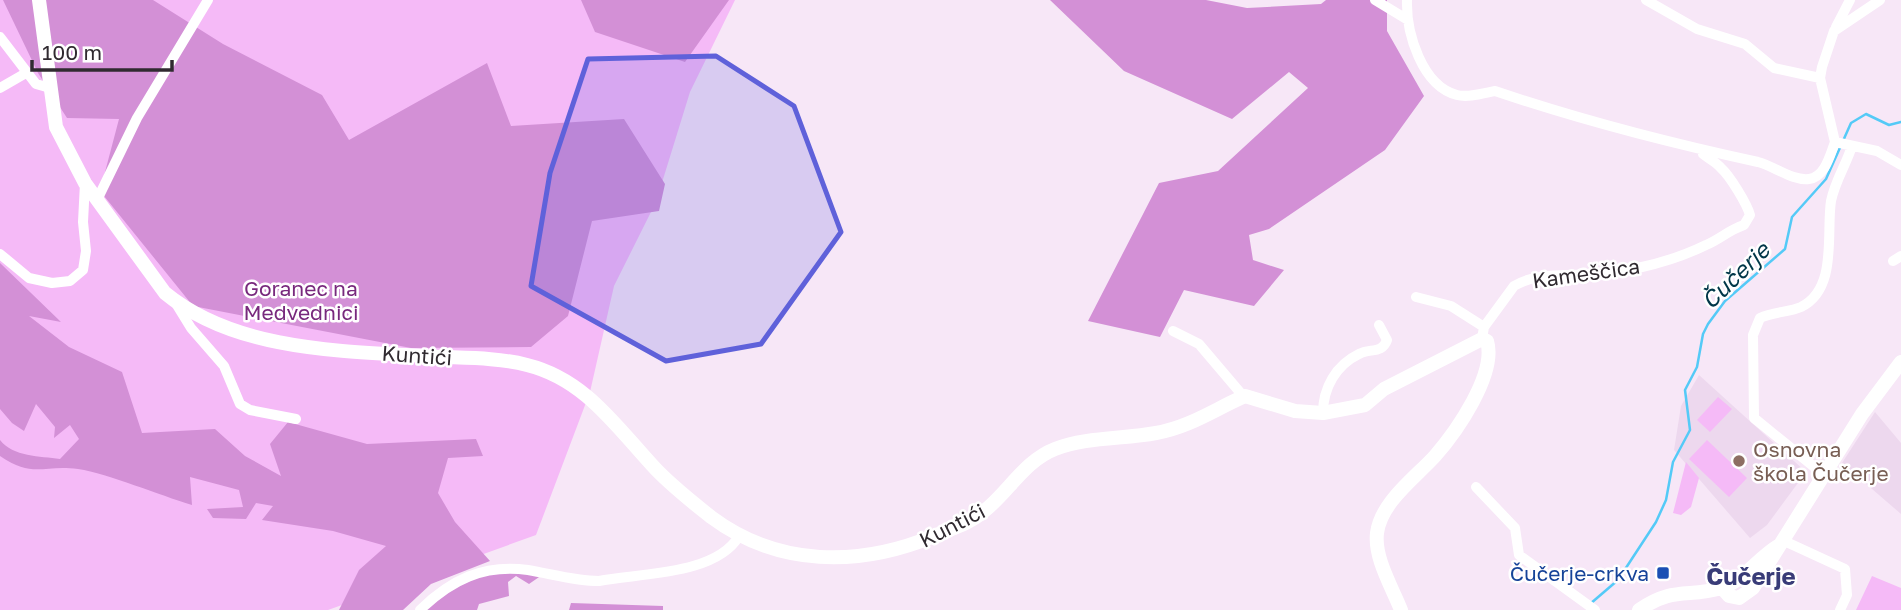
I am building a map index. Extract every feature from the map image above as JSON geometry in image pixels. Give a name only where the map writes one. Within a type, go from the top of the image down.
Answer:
[{"type":"street","name":"Kuntići","points":[[39,0],[46,33],[56,127],[85,183],[164,293],[175,302],[230,328],[283,344],[486,359],[526,365],[552,374],[602,408],[653,467],[686,497],[740,536],[775,549],[837,560],[900,549],[982,514],[1023,471],[1053,449],[1178,428],[1244,397]]},
{"type":"street","points":[[97,200],[137,118],[208,0]]},
{"type":"street","points":[[1374,0],[1409,20]]},
{"type":"street","name":"Kameščica","points":[[1407,0],[1409,20],[1424,68],[1438,89],[1460,96],[1495,91],[1701,151],[1760,162],[1793,176],[1809,179],[1824,168],[1842,143]]},
{"type":"street","points":[[1646,0],[1697,29],[1745,44],[1774,68],[1820,78]]},
{"type":"street","points":[[1823,474],[1754,418],[1753,335],[1760,318],[1777,310],[1801,307],[1819,287],[1828,256],[1831,204],[1842,143],[1820,78],[1834,31],[1850,0]]},
{"type":"street","points":[[1834,31],[1880,0]]},
{"type":"street","points":[[0,37],[36,84],[50,88]]},
{"type":"street","points":[[0,88],[26,73]]},
{"type":"street","points":[[1842,143],[1877,151],[1901,165]]},
{"type":"street","name":"Kameščica","points":[[1483,333],[1514,286],[1528,279],[1544,274],[1592,274],[1633,269],[1709,245],[1728,230],[1744,225],[1750,215],[1748,207],[1731,178],[1701,151]]},
{"type":"street","points":[[0,254],[29,278],[52,283],[70,281],[83,270],[86,251],[83,222],[85,183]]},
{"type":"street","points":[[1401,610],[1377,546],[1377,530],[1392,501],[1437,453],[1481,387],[1489,348],[1483,333],[1451,306],[1416,297]]},
{"type":"street","name":"Kuntići","points":[[175,302],[191,328],[224,366],[240,404],[250,410],[296,419]]},
{"type":"street","points":[[1323,413],[1324,394],[1339,369],[1360,353],[1378,350],[1385,345],[1387,340],[1379,325]]},
{"type":"street","points":[[1173,331],[1199,344],[1244,397],[1258,398],[1295,411],[1323,413],[1365,404],[1384,389],[1483,333]]},
{"type":"street","points":[[1722,588],[1739,604],[1764,575],[1780,543],[1823,474],[1901,362]]},
{"type":"street","points":[[1476,487],[1515,528],[1519,555],[1591,607]]},
{"type":"street","points":[[420,610],[449,584],[485,572],[527,570],[584,581],[599,581],[694,567],[725,554],[740,536]]},
{"type":"street","points":[[1639,610],[1660,597],[1722,588],[1780,543]]},
{"type":"street","points":[[1780,543],[1845,569],[1846,595],[1840,610]]},
{"type":"highlighted area","points":[[716,56],[794,106],[841,232],[761,344],[666,361],[531,286],[550,173],[588,59]]},
{"type":"shaded area","name":"Osnovna škola Čučerje","points":[[1699,375],[1806,472],[1767,525],[1750,538],[1674,450],[1681,406]]},
{"type":"shaded area","points":[[1875,412],[1901,443],[1901,514],[1842,463]]},
{"type":"green space","name":"Goranec na Medvednici","points":[[0,0],[735,0],[690,92],[656,202],[614,286],[590,392],[536,535],[328,610],[0,610]]},
{"type":"green space","points":[[3,0],[153,0],[223,44],[322,95],[349,140],[487,63],[511,126],[624,119],[665,184],[659,211],[592,221],[568,316],[531,347],[411,348],[193,306],[100,191],[119,119],[67,118],[38,73]]},
{"type":"green space","points":[[581,0],[729,0],[685,62],[595,32]]},
{"type":"green space","points":[[1050,0],[1206,0],[1247,8],[1321,4],[1326,0],[1387,0],[1387,31],[1424,96],[1385,150],[1269,229],[1249,235],[1253,260],[1284,270],[1254,306],[1184,290],[1160,337],[1088,321],[1159,183],[1218,171],[1308,88],[1289,72],[1232,119],[1124,71]]},
{"type":"green space","points":[[0,263],[61,322],[29,316],[69,347],[122,372],[142,433],[215,429],[245,456],[281,476],[270,444],[288,422],[367,444],[476,439],[483,456],[448,458],[438,493],[455,522],[490,561],[431,584],[403,610],[339,610],[359,570],[386,546],[333,531],[262,520],[273,506],[256,503],[246,519],[213,518],[207,509],[243,507],[239,490],[190,477],[192,505],[90,472],[66,468],[30,469],[0,456],[0,440],[5,446],[19,453],[60,459],[79,439],[70,425],[54,438],[55,427],[36,404],[24,431],[12,423],[0,409]]},
{"type":"green space","points":[[1718,397],[1732,409],[1710,432],[1697,420]]},
{"type":"green space","points":[[1707,440],[1747,478],[1729,497],[1689,459]]},
{"type":"green space","points":[[1686,462],[1699,478],[1691,507],[1681,515],[1673,513]]},
{"type":"green space","points":[[516,569],[542,575],[529,584],[516,576],[508,582],[509,596],[479,604],[477,610],[422,610],[444,592],[465,580]]},
{"type":"green space","points":[[1872,576],[1901,588],[1901,610],[1856,610]]},
{"type":"green space","points":[[571,603],[663,606],[663,610],[569,610]]},
{"type":"waterway","name":"Čučerje","points":[[1590,604],[1618,580],[1656,522],[1666,500],[1673,462],[1690,430],[1685,390],[1697,367],[1703,334],[1708,324],[1725,301],[1785,249],[1792,217],[1826,179],[1851,123],[1866,114],[1889,125],[1901,122]]},
{"type":"place","name":"Osnovna škola Čučerje","points":[[1739,461]]},
{"type":"place","name":"Čučerje-crkva","points":[[1663,573]]},
{"type":"district","name":"Čučerje","points":[[1751,575]]}]
